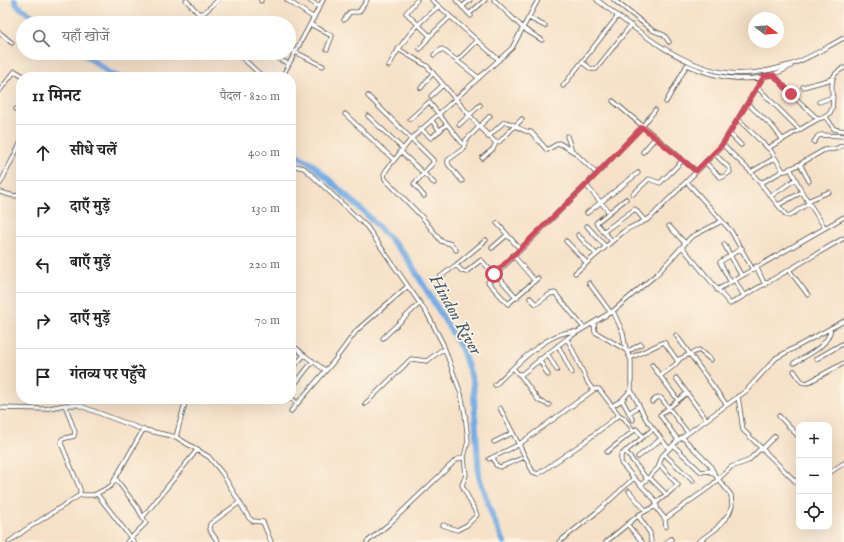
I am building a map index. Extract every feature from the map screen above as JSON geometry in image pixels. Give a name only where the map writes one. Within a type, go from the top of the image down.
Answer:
[{"type":"street","points":[[186,0],[199,14],[205,12],[218,0]]},
{"type":"street","points":[[287,0],[314,18]]},
{"type":"street","points":[[309,0],[319,7]]},
{"type":"street","points":[[296,50],[323,0]]},
{"type":"street","points":[[344,20],[350,12],[359,12],[367,0]]},
{"type":"street","points":[[417,0],[406,12],[430,36]]},
{"type":"street","points":[[433,0],[499,60]]},
{"type":"street","points":[[456,0],[470,15],[485,0]]},
{"type":"street","points":[[462,7],[470,0]]},
{"type":"street","points":[[494,0],[524,29],[542,40]]},
{"type":"street","points":[[456,250],[451,244],[441,241],[422,217],[385,179],[384,174],[401,150],[421,129],[439,115],[512,48],[524,29],[538,0]]},
{"type":"street","points":[[597,0],[653,42],[690,60],[720,71],[736,73],[786,66],[844,38]]},
{"type":"street","points":[[614,0],[652,30],[664,35],[669,42]]},
{"type":"street","points":[[389,66],[398,49],[410,32],[439,6]]},
{"type":"street","points":[[563,86],[618,16]]},
{"type":"street","points":[[420,49],[430,36],[450,17]]},
{"type":"street","points":[[529,18],[545,26]]},
{"type":"street","points":[[310,24],[332,36],[327,49]]},
{"type":"street","points":[[582,62],[591,69],[596,69],[631,25]]},
{"type":"street","points":[[0,33],[12,43]]},
{"type":"street","points":[[458,61],[477,41]]},
{"type":"street","points":[[398,49],[427,66],[478,126],[496,143]]},
{"type":"street","points":[[434,55],[442,49],[479,78]]},
{"type":"street","points":[[296,52],[323,66]]},
{"type":"street","points":[[687,65],[725,78],[764,76],[774,75],[804,58]]},
{"type":"street","points":[[245,60],[258,72]]},
{"type":"street","points":[[281,60],[289,64]]},
{"type":"street","points":[[285,72],[291,60]]},
{"type":"street","points":[[666,102],[690,60]]},
{"type":"street","points":[[768,148],[818,119],[826,117],[832,110],[832,79],[835,73],[844,68]]},
{"type":"street","points":[[0,90],[16,72]]},
{"type":"street","points":[[421,88],[433,73]]},
{"type":"street","points":[[774,75],[791,94],[818,119]]},
{"type":"street","points":[[575,273],[611,240],[632,226],[636,227],[645,221],[715,154],[730,133],[764,76]]},
{"type":"street","points":[[803,87],[832,79]]},
{"type":"street","points":[[431,96],[443,85]]},
{"type":"street","points":[[757,87],[800,130]]},
{"type":"street","points":[[368,96],[412,138],[434,162],[414,184],[424,196]]},
{"type":"street","points":[[819,102],[833,97]]},
{"type":"street","points":[[410,119],[428,102],[463,144]]},
{"type":"street","points":[[613,102],[696,171]]},
{"type":"street","points":[[748,104],[773,127],[783,140]]},
{"type":"street","points":[[459,125],[480,105]]},
{"type":"street","points":[[513,255],[536,279],[517,298],[510,304],[507,304],[488,282],[513,255],[586,185],[642,127],[655,110]]},
{"type":"street","points":[[345,114],[394,160]]},
{"type":"street","points":[[368,116],[434,183]]},
{"type":"street","points":[[462,181],[448,162],[450,157],[463,149],[463,144],[478,126],[490,116]]},
{"type":"street","points":[[826,117],[834,129],[844,131]]},
{"type":"street","points":[[482,158],[493,149],[496,143],[515,128],[522,119]]},
{"type":"street","points":[[738,119],[768,148],[776,158],[783,171]]},
{"type":"street","points":[[432,121],[440,131]]},
{"type":"street","points":[[488,137],[506,121],[515,128],[526,132],[531,132],[547,150],[559,143],[572,151],[596,173]]},
{"type":"street","points":[[421,129],[432,138],[447,124]]},
{"type":"street","points":[[730,133],[742,145]]},
{"type":"street","points":[[814,142],[818,136],[821,135],[844,136]]},
{"type":"street","points":[[567,136],[572,151]]},
{"type":"street","points":[[643,152],[656,138]]},
{"type":"street","points":[[758,181],[763,182],[800,164],[824,150],[835,149],[844,144]]},
{"type":"street","points":[[722,145],[751,172],[786,215],[789,216],[808,202],[829,192]]},
{"type":"street","points":[[0,184],[16,152]]},
{"type":"street","points":[[705,162],[720,177],[723,177],[730,172],[729,168],[715,154]]},
{"type":"street","points":[[751,172],[776,158]]},
{"type":"street","points":[[633,194],[649,179],[660,183],[683,160]]},
{"type":"street","points":[[800,164],[809,181]]},
{"type":"street","points":[[296,166],[304,168],[367,227],[428,315],[445,350],[460,394],[467,425],[468,441],[464,457],[466,471],[463,487],[477,515],[467,525],[457,530],[443,525]]},
{"type":"street","points":[[790,168],[802,192],[824,228]]},
{"type":"street","points":[[587,213],[638,173]]},
{"type":"street","points":[[771,196],[796,179]]},
{"type":"street","points":[[687,182],[731,231],[765,285]]},
{"type":"street","points":[[586,185],[609,212]]},
{"type":"street","points":[[0,192],[16,196]]},
{"type":"street","points":[[778,205],[802,192]]},
{"type":"street","points":[[611,240],[596,223],[626,199]]},
{"type":"street","points":[[603,232],[635,209],[645,221]]},
{"type":"street","points":[[717,290],[741,274],[844,217]]},
{"type":"street","points":[[520,375],[567,338],[594,324],[612,312],[657,274],[691,237],[722,221]]},
{"type":"street","points":[[497,223],[520,249]]},
{"type":"street","points":[[586,226],[605,246]]},
{"type":"street","points":[[669,226],[685,243]]},
{"type":"street","points":[[492,248],[507,235]]},
{"type":"street","points":[[578,235],[596,254]]},
{"type":"street","points":[[682,247],[730,304],[844,238]]},
{"type":"street","points":[[440,277],[486,240]]},
{"type":"street","points":[[566,240],[586,262]]},
{"type":"street","points":[[724,244],[741,274]]},
{"type":"street","points":[[730,281],[720,262],[742,248]]},
{"type":"street","points":[[456,265],[464,272],[481,260],[517,298]]},
{"type":"street","points":[[789,270],[808,295]]},
{"type":"street","points":[[734,279],[744,296]]},
{"type":"street","points":[[589,283],[612,312],[623,333],[626,351],[630,358],[631,390],[653,429],[669,449]]},
{"type":"street","points":[[291,411],[367,320],[408,286]]},
{"type":"street","points":[[530,298],[536,304],[550,294],[555,293],[584,328]]},
{"type":"street","points":[[383,338],[420,303]]},
{"type":"street","points":[[608,541],[627,524],[656,504],[678,485],[660,466],[660,458],[673,444],[726,404],[748,390],[776,358],[844,321]]},
{"type":"street","points":[[594,324],[595,332],[626,351]]},
{"type":"street","points":[[794,362],[821,348],[830,335],[831,328]]},
{"type":"street","points":[[495,385],[513,368],[553,337],[563,332],[576,332]]},
{"type":"street","points":[[676,335],[726,404]]},
{"type":"street","points":[[567,338],[588,383],[593,390]]},
{"type":"street","points":[[630,358],[664,342],[679,360]]},
{"type":"street","points":[[816,359],[844,343]]},
{"type":"street","points":[[626,351],[642,344]]},
{"type":"street","points":[[558,345],[572,373]]},
{"type":"street","points":[[296,348],[325,370]]},
{"type":"street","points":[[364,404],[411,359],[427,361],[440,351],[445,350]]},
{"type":"street","points":[[660,376],[675,365],[679,360],[699,350],[711,360]]},
{"type":"street","points":[[547,353],[557,370]]},
{"type":"street","points":[[296,364],[304,355]]},
{"type":"street","points":[[528,356],[533,365]]},
{"type":"street","points":[[539,359],[548,375]]},
{"type":"street","points":[[296,383],[313,361]]},
{"type":"street","points":[[794,371],[804,384],[844,363]]},
{"type":"street","points":[[652,366],[678,400]]},
{"type":"street","points":[[513,368],[539,401],[550,405]]},
{"type":"street","points":[[676,378],[706,419]]},
{"type":"street","points":[[489,459],[518,445],[593,390],[599,389],[619,415],[624,418],[633,430]]},
{"type":"street","points":[[612,406],[622,400],[631,390]]},
{"type":"street","points":[[678,440],[660,417],[660,413],[687,393]]},
{"type":"street","points":[[738,396],[743,430],[796,483]]},
{"type":"street","points":[[652,402],[659,397],[688,433]]},
{"type":"street","points":[[622,400],[633,420]]},
{"type":"street","points":[[176,437],[185,404]]},
{"type":"street","points":[[0,408],[44,409],[64,405],[78,405],[142,430],[176,437],[209,457],[222,473],[251,520],[263,522],[271,542]]},
{"type":"street","points":[[64,405],[75,432],[74,436],[62,439],[61,443],[80,489],[80,495]]},
{"type":"street","points":[[628,412],[639,406]]},
{"type":"street","points":[[500,408],[533,472],[540,473],[619,415]]},
{"type":"street","points":[[779,416],[796,434]]},
{"type":"street","points":[[607,452],[633,430],[637,429],[643,437]]},
{"type":"street","points":[[653,429],[620,455],[620,463],[641,485],[656,504],[665,519],[666,527]]},
{"type":"street","points":[[9,542],[80,495],[97,494],[111,486],[142,430]]},
{"type":"street","points":[[494,442],[512,433]]},
{"type":"street","points":[[665,519],[719,479],[733,465],[748,461],[775,436]]},
{"type":"street","points":[[682,437],[710,465],[715,475]]},
{"type":"street","points":[[638,457],[661,439]]},
{"type":"street","points":[[673,444],[701,472],[710,472],[715,475],[730,492],[731,511],[716,529],[698,542]]},
{"type":"street","points":[[143,517],[197,450]]},
{"type":"street","points":[[625,451],[648,478],[667,495]]},
{"type":"street","points":[[664,454],[693,481]]},
{"type":"street","points":[[367,542],[389,524],[456,460],[464,457]]},
{"type":"street","points":[[494,457],[496,465],[500,467],[525,457]]},
{"type":"street","points":[[832,470],[844,463]]},
{"type":"street","points":[[641,485],[660,466]]},
{"type":"street","points":[[559,542],[597,512],[634,478]]},
{"type":"street","points":[[116,479],[143,517],[145,525],[127,542]]},
{"type":"street","points":[[628,490],[646,511]]},
{"type":"street","points":[[97,494],[134,542]]},
{"type":"street","points":[[218,542],[209,529],[210,524],[240,502]]},
{"type":"street","points":[[640,514],[640,519],[650,537],[651,542]]},
{"type":"street","points":[[627,524],[643,542],[650,537]]},
{"type":"waterway","name":"Hindon River","points":[[15,0],[17,5],[32,16]]},
{"type":"waterway","name":"Hindon River","points":[[92,60],[108,72]]},
{"type":"waterway","name":"Hindon River","points":[[296,154],[313,165],[366,214],[406,256],[462,349],[473,382],[479,477],[493,518],[504,542]]},
{"type":"route","points":[[494,274],[548,223],[642,127],[696,171],[720,148],[764,76],[774,75],[791,94]]}]
